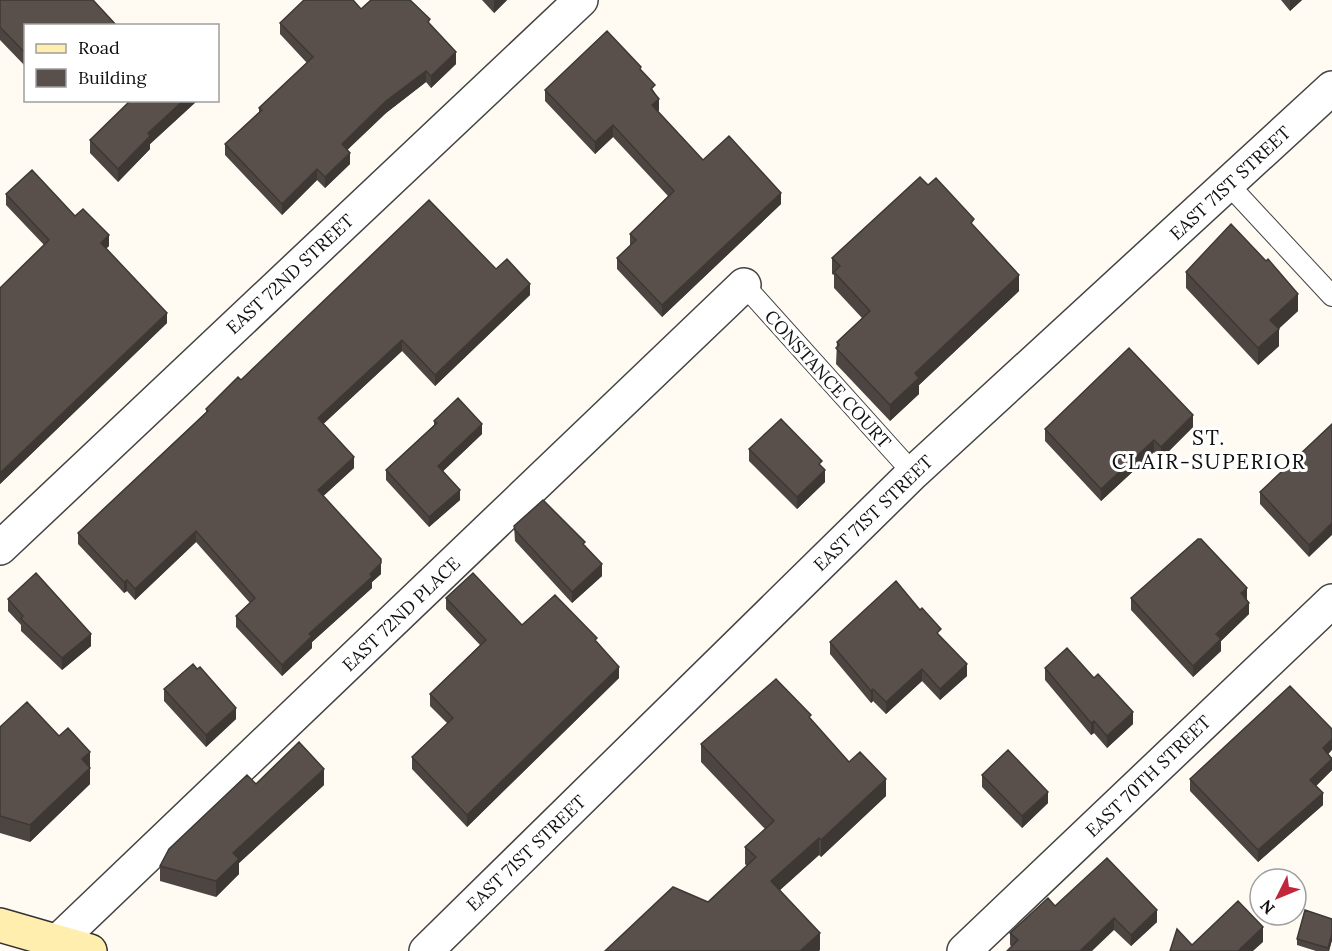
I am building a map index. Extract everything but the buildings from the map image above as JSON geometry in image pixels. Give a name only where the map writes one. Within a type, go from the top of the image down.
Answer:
[{"type":"main road","points":[[0,925],[90,951]]},
{"type":"street","name":"EAST 72ND STREET","points":[[0,548],[580,0]]},
{"type":"street","name":"EAST 71ST STREET","points":[[426,951],[913,473],[1332,88]]},
{"type":"street","name":"EAST 72ND PLACE","points":[[57,942],[744,285]]},
{"type":"street","name":"EAST 70TH STREET","points":[[964,951],[1332,602]]},
{"type":"lane","points":[[1229,185],[1332,296]]},
{"type":"lane","name":"CONSTANCE COURT","points":[[744,285],[913,473]]},
{"type":"district","name":"ST. CLAIR-SUPERIOR","points":[[1209,449]]}]
